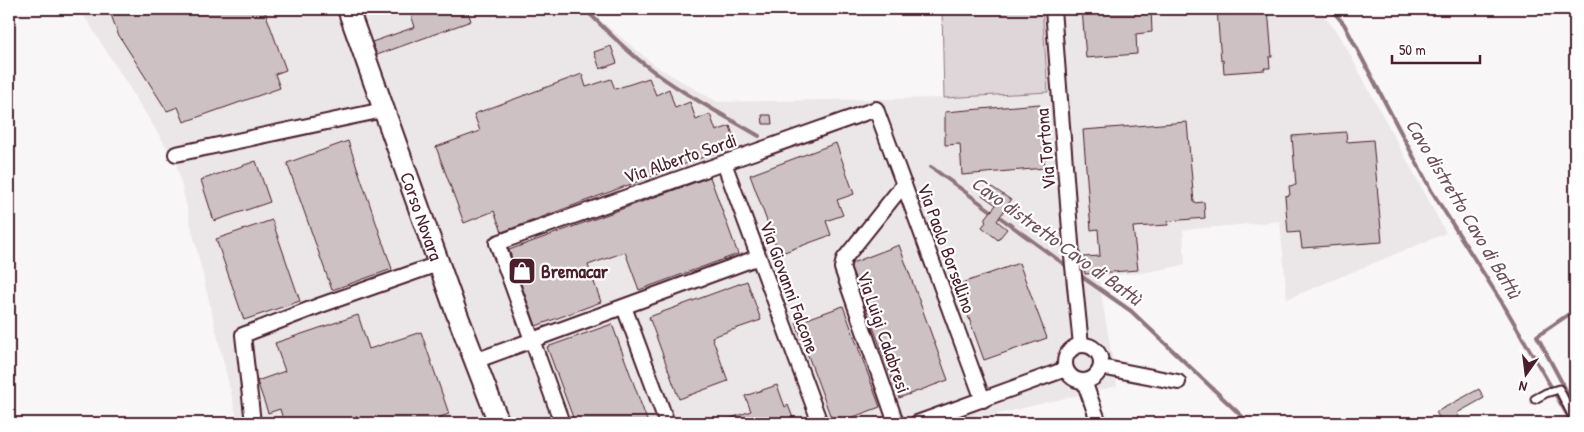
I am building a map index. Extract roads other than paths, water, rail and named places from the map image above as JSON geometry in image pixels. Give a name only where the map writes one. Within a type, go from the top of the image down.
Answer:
[{"type":"main road","name":"Corso Novara","points":[[348,9],[438,264],[499,423]]},
{"type":"street","name":"Via Tortona","points":[[1053,9],[1081,345]]},
{"type":"street","name":"Via Alberto Sordi","points":[[532,339],[497,243],[876,109]]},
{"type":"street","name":"Via Paolo Borsellino","points":[[876,109],[983,400]]},
{"type":"street","points":[[176,154],[383,110]]},
{"type":"street","name":"Via Giovanni Falcone","points":[[724,163],[820,423]]},
{"type":"street","name":"Via Luigi Calabresi","points":[[896,423],[842,268],[844,259],[904,184]]},
{"type":"street","points":[[475,361],[759,257]]},
{"type":"street","points":[[253,423],[243,335],[321,305],[438,264]]},
{"type":"street","points":[[624,307],[666,423]]},
{"type":"street","points":[[532,339],[562,423]]},
{"type":"street","points":[[1087,345],[1097,351],[1101,367],[1095,376],[1084,381],[1074,378],[1066,370],[1065,364],[1068,354],[1076,346],[1087,345]]},
{"type":"street","points":[[1101,367],[1178,382]]},
{"type":"street","points":[[917,423],[1066,370]]},
{"type":"street","points":[[1084,381],[1099,423]]},
{"type":"lane","points":[[1535,399],[1559,389],[1575,422]]},
{"type":"waterway","name":"Cavo distretto Cavo di Battù","points":[[585,9],[614,38],[657,74],[700,102],[759,136]]},
{"type":"waterway","name":"Cavo distretto Cavo di Battù","points":[[1331,9],[1344,24],[1431,190],[1506,309],[1572,423]]},
{"type":"waterway","name":"Cavo distretto Cavo di Battù","points":[[931,167],[1068,267]]},
{"type":"waterway","name":"Cavo distretto Cavo di Battù","points":[[1078,274],[1131,311],[1249,423]]},
{"type":"waterway","name":"Cavo distretto Cavo di Battù","points":[[1575,310],[1537,336],[1575,407]]},
{"type":"place","name":"Bremacar","points":[[522,271]]}]
